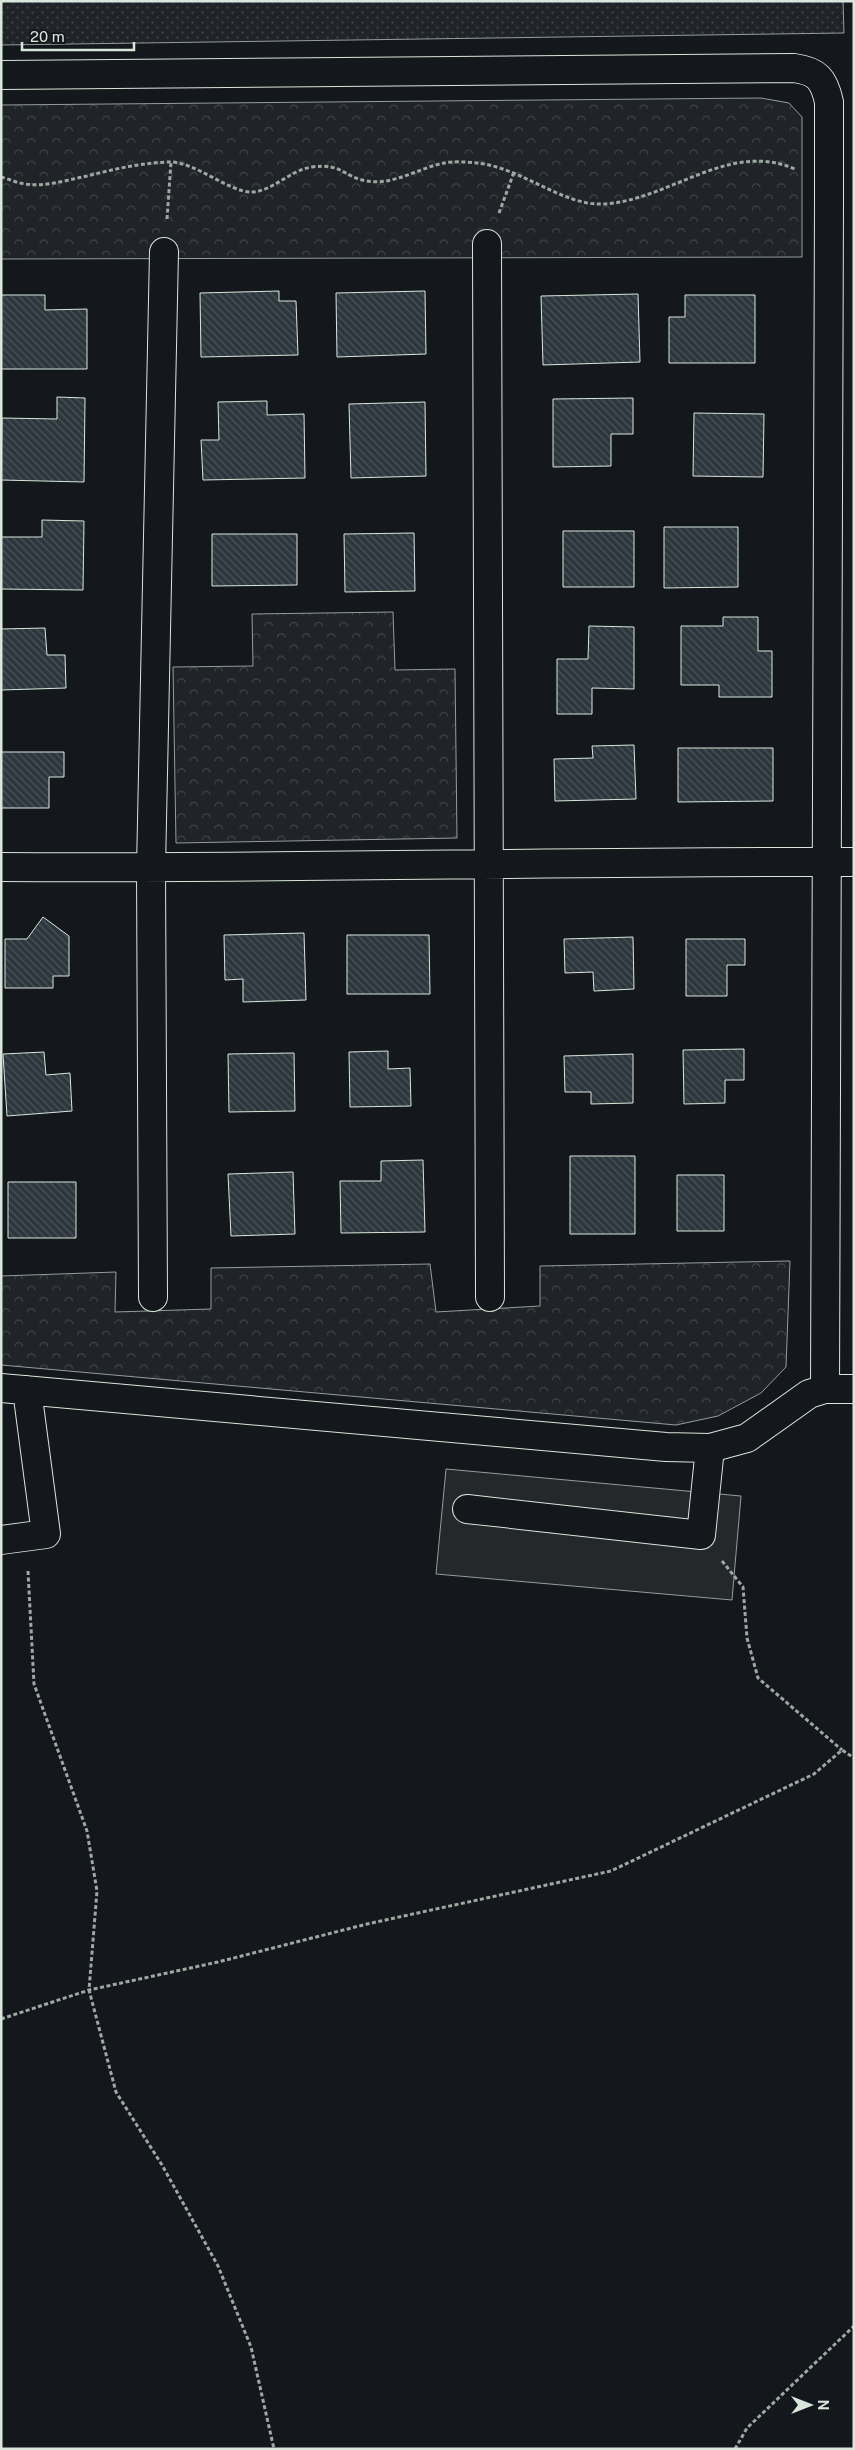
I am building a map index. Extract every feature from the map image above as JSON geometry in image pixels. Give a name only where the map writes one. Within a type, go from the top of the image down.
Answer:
[{"type":"street","points":[[1,75],[794,68],[809,70],[826,88],[829,102],[829,199],[825,1390]]},
{"type":"street","points":[[487,244],[490,1297]]},
{"type":"street","points":[[153,1297],[151,868],[164,252]]},
{"type":"street","points":[[1,867],[151,868],[489,863],[854,862]]},
{"type":"street","points":[[14,1539],[46,1534],[14,1389],[666,1447],[710,1448],[746,1438],[809,1394],[825,1390],[854,1389]]},
{"type":"street","points":[[467,1509],[701,1535],[710,1448]]},
{"type":"path","points":[[1,177],[25,184],[50,184],[121,168],[171,162],[250,192],[268,188],[284,177],[310,167],[335,166],[366,181],[384,181],[445,163],[478,163],[514,172],[579,201],[601,204],[631,201],[732,163],[760,161],[794,168],[829,199]]},
{"type":"path","points":[[164,252],[171,162]]},
{"type":"path","points":[[487,244],[514,172]]},
{"type":"path","points":[[701,1535],[743,1587],[746,1638],[758,1678],[842,1750],[854,1758]]},
{"type":"path","points":[[14,1539],[34,1684],[87,1831],[98,1891],[89,1990],[116,2092],[162,2165],[218,2266],[251,2347],[274,2449]]},
{"type":"path","points":[[1,2019],[89,1990],[218,1962],[368,1924],[611,1871],[814,1774],[842,1750]]},
{"type":"path","points":[[735,2449],[747,2428],[854,2326]]},
{"type":"green space","points":[[1,1],[843,1],[844,33],[1,45]]},
{"type":"green space","points":[[761,98],[789,103],[802,117],[802,257],[1,259],[1,105]]},
{"type":"green space","points":[[393,612],[395,670],[455,669],[457,838],[176,843],[173,667],[253,666],[252,614]]},
{"type":"green space","points":[[790,1261],[786,1367],[761,1393],[718,1416],[676,1425],[1,1365],[1,1276],[116,1272],[115,1312],[211,1309],[211,1268],[430,1264],[436,1312],[540,1306],[540,1266]]},
{"type":"shaded area","points":[[446,1469],[741,1496],[732,1600],[436,1574]]},
{"type":"building","points":[[279,291],[279,301],[296,301],[298,355],[201,357],[200,293]]},
{"type":"building","points":[[425,291],[426,354],[337,357],[336,293]]},
{"type":"building","points":[[638,294],[640,362],[543,365],[541,296]]},
{"type":"building","points":[[1,295],[45,295],[45,310],[87,309],[87,369],[1,369]]},
{"type":"building","points":[[685,295],[755,295],[755,363],[669,363],[669,317],[685,317]]},
{"type":"building","points":[[57,397],[85,398],[84,482],[1,480],[2,418],[57,419]]},
{"type":"building","points":[[633,398],[633,434],[611,434],[611,466],[553,467],[553,399]]},
{"type":"building","points":[[267,401],[267,415],[304,414],[305,478],[203,480],[201,440],[219,440],[218,402]]},
{"type":"building","points":[[425,402],[426,476],[351,478],[349,404]]},
{"type":"building","points":[[694,413],[764,414],[763,477],[693,476]]},
{"type":"building","points":[[42,520],[84,521],[83,590],[1,589],[1,537],[42,537]]},
{"type":"building","points":[[664,527],[738,527],[738,587],[664,588]]},
{"type":"building","points":[[563,531],[634,531],[634,587],[563,587]]},
{"type":"building","points":[[414,533],[415,591],[345,592],[344,534]]},
{"type":"building","points":[[212,534],[297,534],[297,585],[212,586]]},
{"type":"building","points":[[723,617],[758,617],[758,651],[772,651],[772,697],[719,697],[719,685],[681,685],[681,626],[723,626]]},
{"type":"building","points":[[589,626],[634,627],[634,689],[592,688],[592,714],[557,714],[557,659],[588,659]]},
{"type":"building","points":[[45,628],[47,655],[65,655],[66,688],[1,690],[1,629]]},
{"type":"building","points":[[634,745],[636,799],[555,801],[554,759],[593,758],[592,746]]},
{"type":"building","points":[[678,748],[773,748],[773,801],[678,802]]},
{"type":"building","points":[[1,752],[64,752],[64,777],[49,777],[49,808],[1,808]]},
{"type":"building","points":[[43,917],[69,936],[69,976],[53,976],[53,988],[5,988],[5,939],[27,939]]},
{"type":"building","points":[[304,933],[306,1000],[243,1002],[243,979],[225,980],[224,935]]},
{"type":"building","points":[[347,935],[429,935],[430,994],[347,994]]},
{"type":"building","points":[[633,937],[634,989],[594,991],[593,972],[565,973],[564,939]]},
{"type":"building","points":[[686,939],[745,939],[745,965],[727,965],[727,996],[686,996]]},
{"type":"building","points":[[744,1049],[744,1080],[725,1080],[725,1103],[684,1104],[683,1050]]},
{"type":"building","points":[[388,1051],[388,1069],[410,1068],[411,1106],[350,1107],[349,1052]]},
{"type":"building","points":[[44,1052],[46,1075],[70,1073],[72,1111],[7,1116],[3,1054]]},
{"type":"building","points":[[294,1053],[295,1111],[229,1112],[228,1054]]},
{"type":"building","points":[[633,1054],[633,1103],[591,1104],[591,1092],[565,1092],[564,1056]]},
{"type":"building","points":[[570,1156],[635,1156],[635,1234],[570,1234]]},
{"type":"building","points":[[423,1160],[425,1232],[341,1233],[340,1181],[381,1181],[381,1161]]},
{"type":"building","points":[[293,1172],[295,1234],[231,1236],[228,1174]]},
{"type":"building","points":[[677,1175],[724,1175],[724,1231],[677,1231]]},
{"type":"building","points":[[8,1182],[76,1182],[76,1238],[8,1238]]}]
